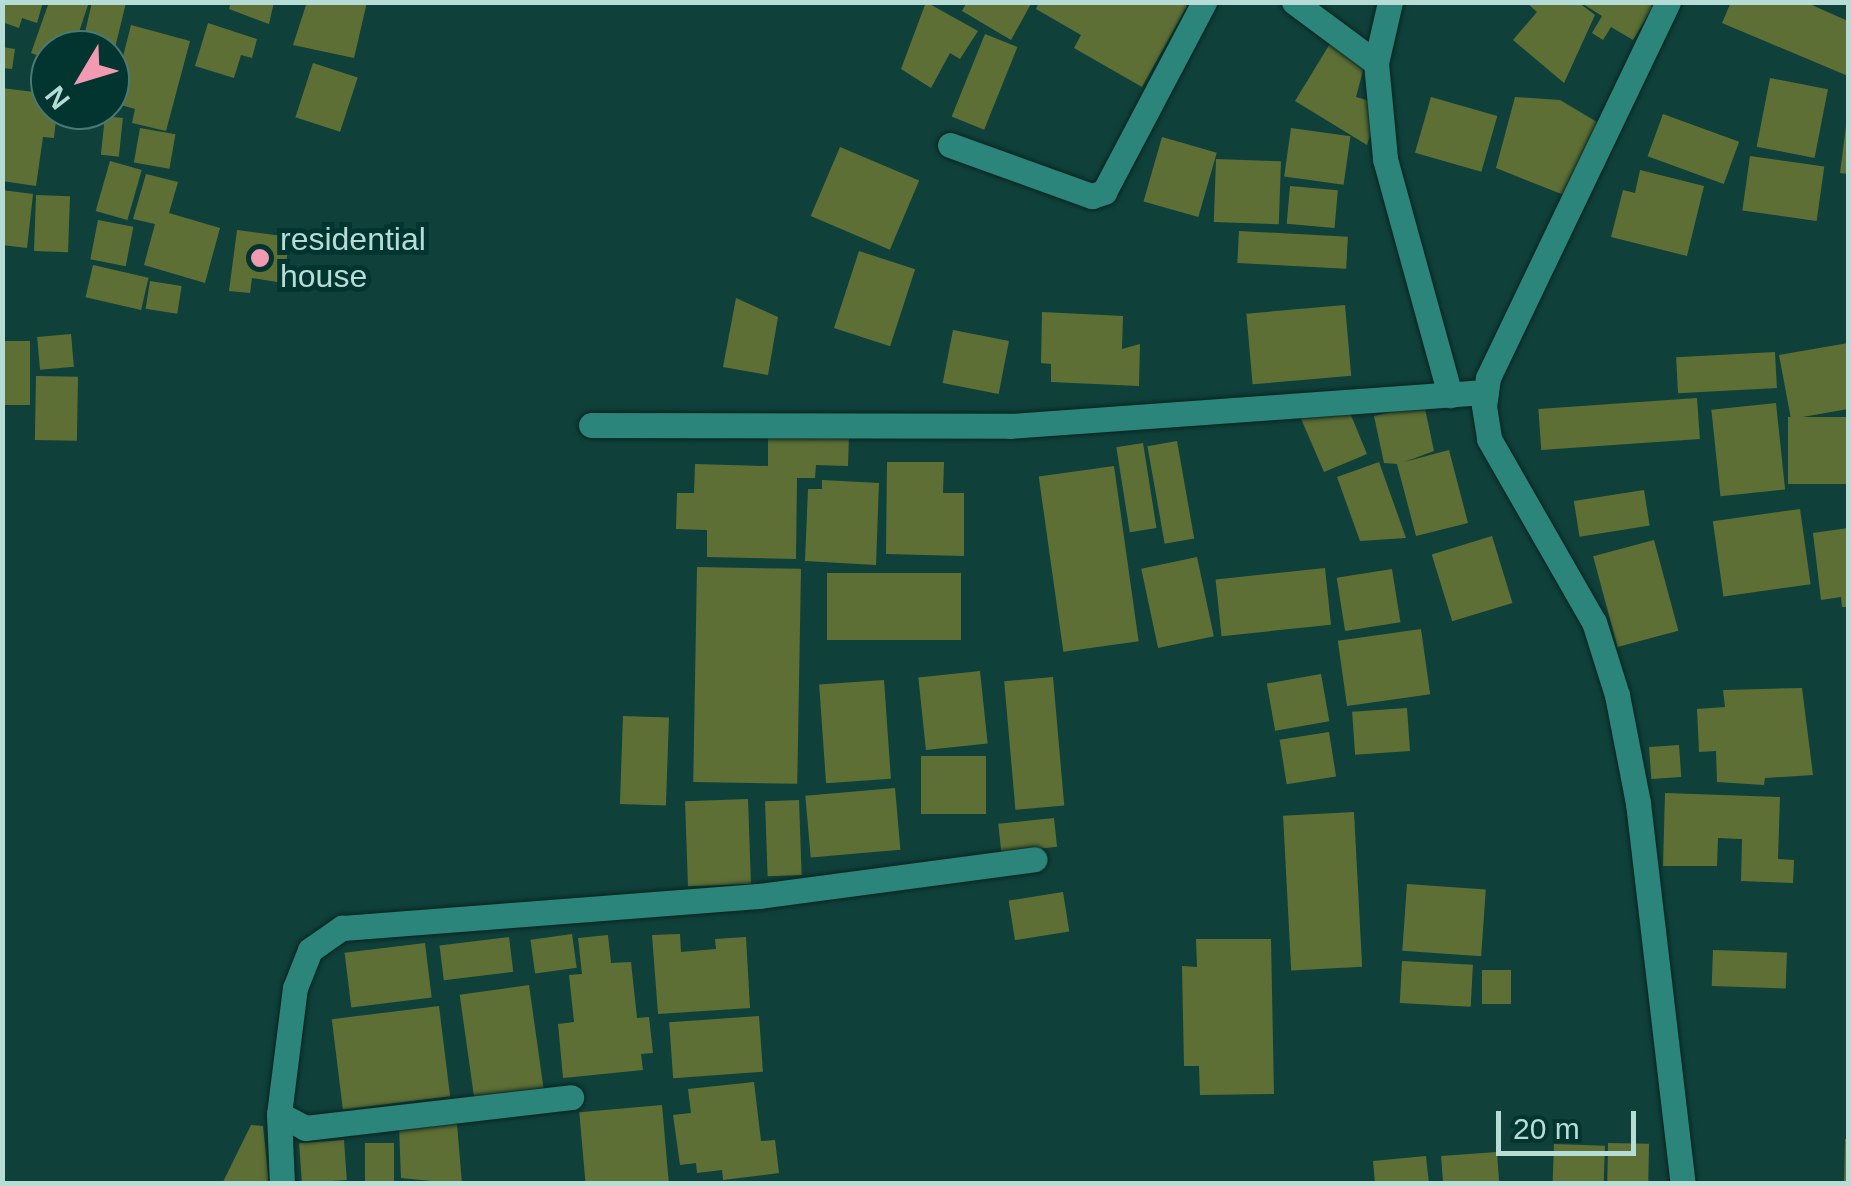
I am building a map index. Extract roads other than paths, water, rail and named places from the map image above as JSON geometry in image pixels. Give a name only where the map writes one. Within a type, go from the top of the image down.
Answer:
[{"type":"street","points":[[950,144],[1092,196],[1104,192],[1204,2]]},
{"type":"street","points":[[1294,2],[1376,63]]},
{"type":"street","points":[[1390,2],[1376,63],[1386,160],[1450,395]]},
{"type":"street","points":[[1668,2],[1486,392],[1489,439],[1594,622],[1618,696],[1638,803],[1683,1184]]},
{"type":"street","points":[[591,425],[1010,426],[1486,392]]},
{"type":"street","points":[[282,1184],[279,1114],[295,988],[310,950],[342,928],[759,896],[1035,859]]},
{"type":"street","points":[[279,1114],[305,1128],[570,1098]]},
{"type":"place","name":"residential house","points":[[260,258]]}]
